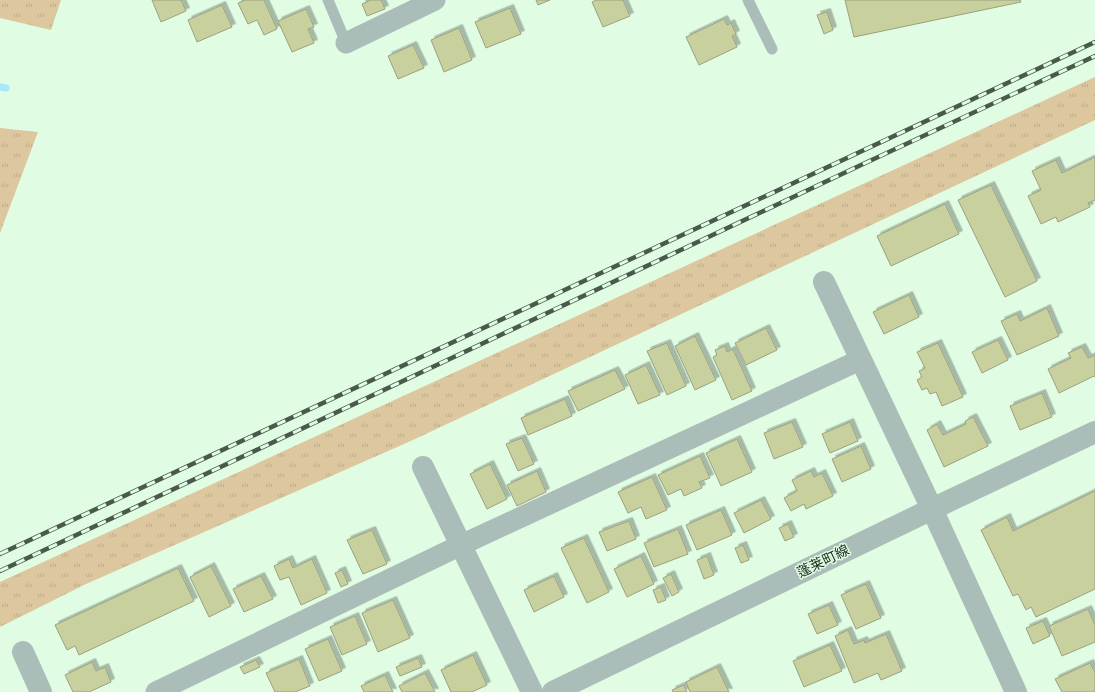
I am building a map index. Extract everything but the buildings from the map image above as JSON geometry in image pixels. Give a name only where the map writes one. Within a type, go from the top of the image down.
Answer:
[{"type":"street","points":[[346,43],[435,0]]},
{"type":"street","points":[[824,282],[932,509],[1016,692]]},
{"type":"street","points":[[156,692],[178,687],[461,545],[860,360]]},
{"type":"street","name":"蓬莱町線","points":[[552,692],[1095,432]]},
{"type":"street","points":[[423,467],[532,692]]},
{"type":"street","points":[[23,652],[41,692]]},
{"type":"lane","points":[[328,0],[346,43]]},
{"type":"lane","points":[[748,0],[772,49]]},
{"type":"green space","points":[[0,0],[61,0],[51,30],[0,18]]},
{"type":"green space","points":[[1095,77],[1095,120],[413,440],[86,584],[0,627],[0,582]]},
{"type":"green space","points":[[0,128],[38,132],[0,233]]},
{"type":"waterway","points":[[0,87],[6,88]]},
{"type":"railway","points":[[0,554],[1095,42]]},
{"type":"railway","points":[[0,571],[1095,56]]}]
